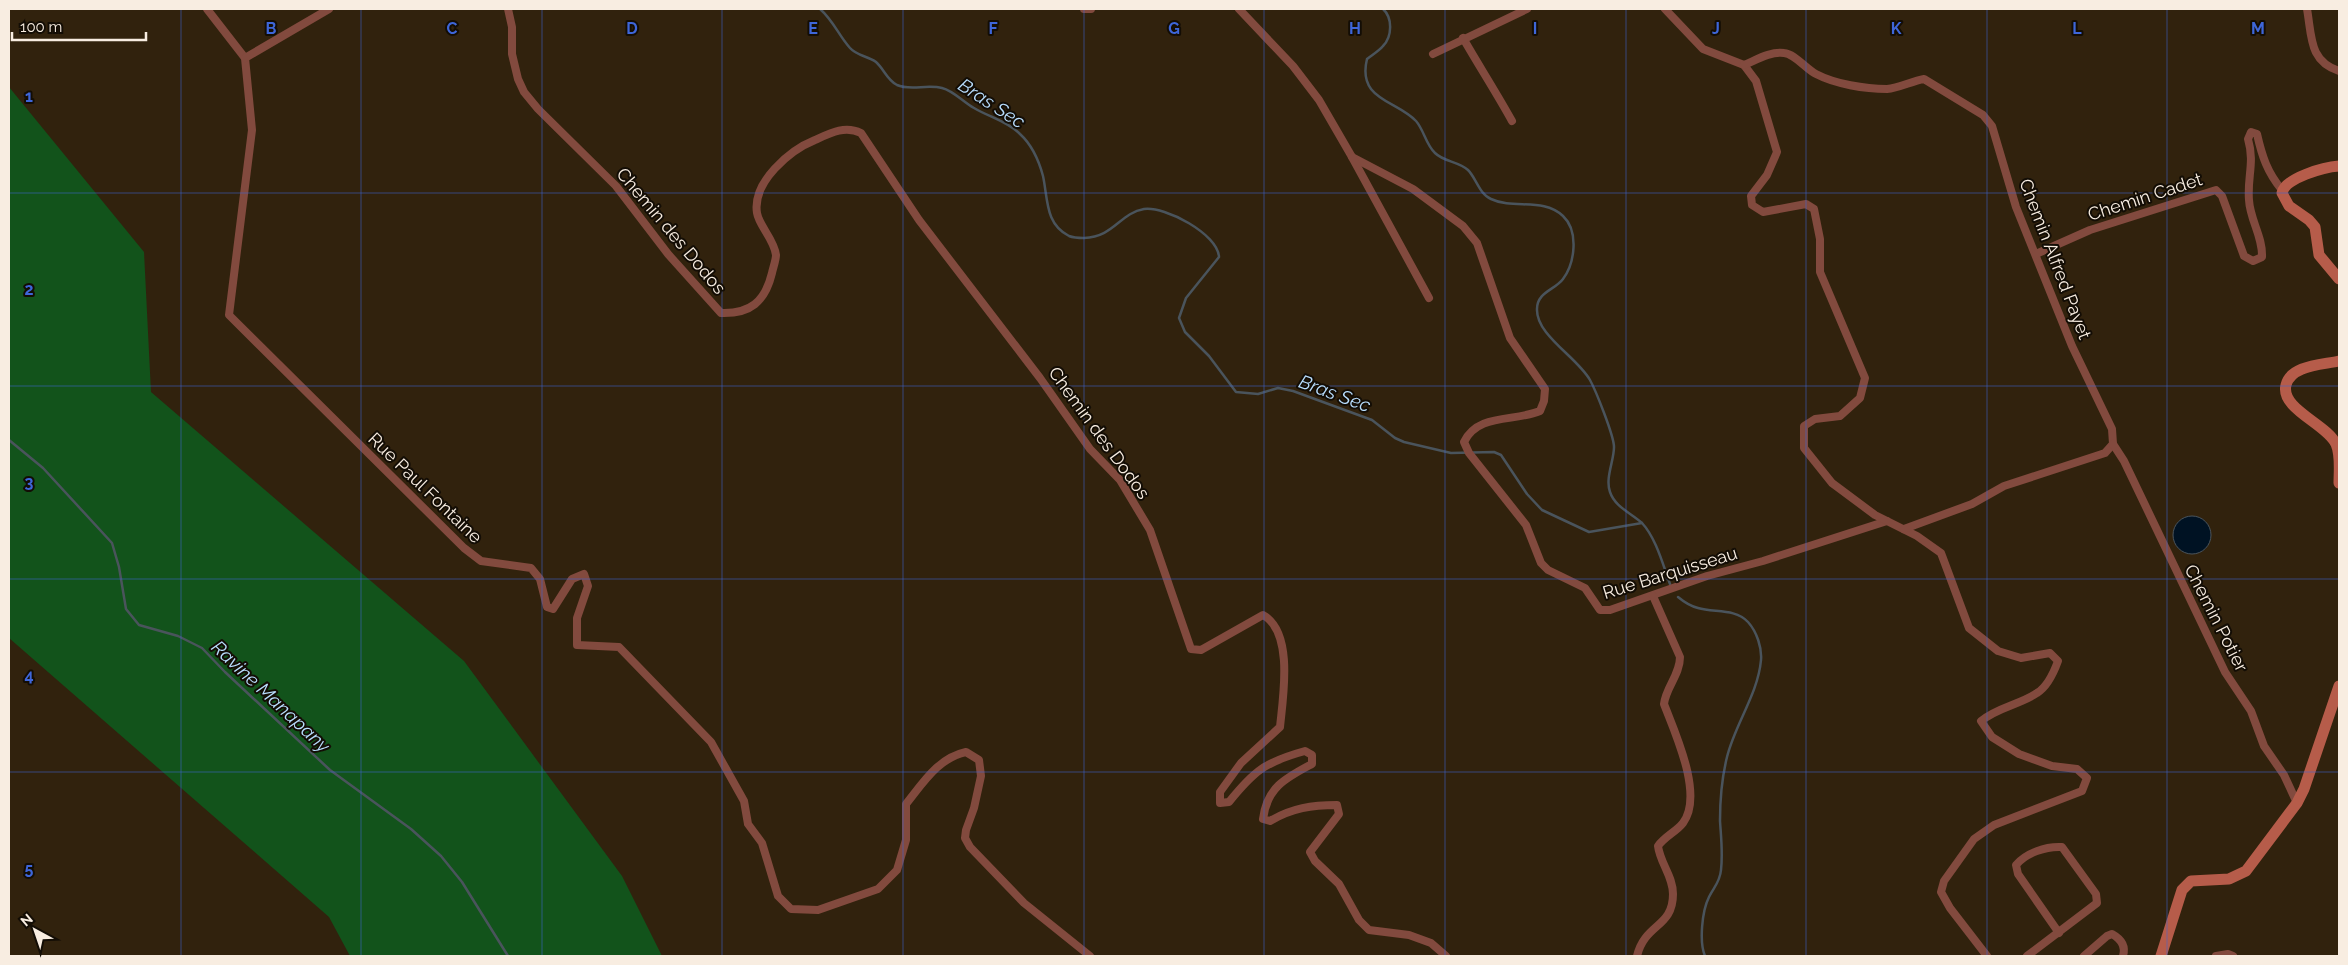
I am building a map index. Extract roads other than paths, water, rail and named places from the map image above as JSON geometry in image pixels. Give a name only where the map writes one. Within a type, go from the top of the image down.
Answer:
[{"type":"main road","points":[[2339,166],[2322,169],[2289,182],[2282,190],[2284,200],[2289,206],[2309,220],[2315,228],[2319,255],[2339,279]]},
{"type":"main road","points":[[2339,361],[2300,370],[2292,374],[2285,389],[2286,397],[2291,403],[2324,431],[2336,444],[2339,483]]},
{"type":"main road","points":[[2161,956],[2182,890],[2191,881],[2196,879],[2229,879],[2246,871],[2297,802],[2318,752],[2339,686]]},
{"type":"street","points":[[206,9],[245,58],[330,9]]},
{"type":"street","name":"Chemin des Dodos","points":[[508,9],[512,27],[512,54],[524,92],[538,109],[616,186],[668,254],[721,313],[739,314],[755,306],[767,288],[776,256],[770,237],[757,214],[758,200],[766,179],[778,164],[805,144],[836,130],[852,129],[861,133],[919,220],[1040,378],[1090,449],[1120,480],[1150,530],[1191,649],[1201,650],[1263,615],[1272,620],[1283,647],[1284,688],[1280,727],[1241,763],[1220,792],[1220,803],[1229,802],[1251,775],[1281,758],[1305,751],[1312,755],[1312,764],[1285,779],[1271,793],[1265,806],[1263,819],[1270,821],[1284,813],[1311,805],[1337,805],[1339,814],[1324,837],[1310,852],[1314,861],[1339,884],[1359,920],[1369,930],[1409,934],[1431,943],[1446,956]]},
{"type":"street","points":[[1084,9],[1091,9]]},
{"type":"street","points":[[1239,9],[1293,66],[1319,100],[1429,298]]},
{"type":"street","points":[[1433,54],[1527,9]]},
{"type":"street","points":[[1665,9],[1703,50],[1744,65],[1756,81],[1777,152],[1767,175],[1752,196],[1752,205],[1763,212],[1806,204],[1814,210],[1820,239],[1820,272],[1865,378],[1860,398],[1840,416],[1815,419],[1804,426],[1804,448],[1832,483],[1875,515],[1918,536],[1941,553],[1970,628],[1998,651],[2021,658],[2050,652],[2058,661],[2053,673],[2038,693],[1992,712],[1981,721],[1992,737],[2019,754],[2052,766],[2077,769],[2087,778],[2082,791],[1994,825],[1974,839],[1944,881],[1941,892],[1950,908],[1986,956]]},
{"type":"street","points":[[2307,9],[2315,52],[2325,67],[2339,71]]},
{"type":"street","points":[[1463,38],[1477,64],[1490,79],[1512,120]]},
{"type":"street","name":"Chemin Alfred Payet","points":[[1744,65],[1766,56],[1783,53],[1789,54],[1806,70],[1821,77],[1855,85],[1888,89],[1924,79],[1983,115],[1992,126],[2016,207],[2072,346],[2112,429],[2113,444]]},
{"type":"street","name":"Rue Paul Fontaine","points":[[245,58],[252,130],[229,315],[464,548],[480,561],[531,568],[540,579],[546,607],[554,608],[572,579],[584,574],[588,586],[577,618],[578,645],[619,647],[711,742],[744,802],[748,824],[762,844],[778,896],[791,909],[818,910],[878,889],[898,870],[906,840],[906,804],[939,764],[956,754],[966,752],[979,760],[981,776],[974,808],[966,830],[965,838],[970,847],[1024,903],[1090,956]]},
{"type":"street","name":"Chemin Cadet","points":[[2036,254],[2090,230],[2216,190],[2222,196],[2244,256],[2253,261],[2262,257],[2262,248],[2248,201],[2252,155],[2248,139],[2251,132],[2257,134],[2262,160],[2272,178],[2282,190]]},
{"type":"street","name":"Rue Barquisseau","points":[[1352,157],[1413,189],[1463,226],[1477,243],[1510,338],[1544,389],[1544,401],[1540,411],[1530,415],[1482,424],[1469,432],[1464,442],[1469,453],[1526,525],[1542,563],[1548,570],[1585,588],[1600,610],[1610,610],[1707,576],[1763,562],[1886,521]]},
{"type":"street","points":[[1904,529],[1972,504],[2004,486],[2105,453],[2113,444]]},
{"type":"street","name":"Chemin Potier","points":[[2113,444],[2124,461],[2225,672],[2251,712],[2264,746],[2284,775],[2297,802]]},
{"type":"street","points":[[1637,956],[1644,938],[1670,913],[1673,894],[1671,879],[1660,858],[1658,846],[1662,839],[1683,823],[1690,808],[1687,763],[1664,704],[1665,696],[1680,666],[1680,657],[1653,596]]},
{"type":"street","points":[[2027,956],[2058,933],[2096,903],[2096,894],[2062,847],[2051,846],[2022,858],[2016,865],[2018,874],[2058,933]]},
{"type":"street","points":[[2084,956],[2107,936],[2112,934],[2122,943],[2125,950],[2123,956]]},
{"type":"street","points":[[2216,956],[2228,954],[2233,956]]},
{"type":"water","points":[[2192,516],[2199,517],[2205,522],[2210,528],[2210,542],[2205,548],[2199,553],[2192,554],[2185,553],[2179,548],[2174,542],[2173,535],[2174,528],[2179,522],[2185,517]]},
{"type":"waterway","name":"Bras Sec","points":[[820,9],[829,18],[850,48],[856,53],[876,62],[897,85],[902,87],[936,87],[946,89],[974,108],[1009,126],[1020,134],[1031,148],[1039,165],[1052,218],[1061,231],[1069,236],[1075,238],[1094,237],[1103,234],[1136,211],[1153,209],[1189,223],[1210,239],[1219,257],[1186,298],[1179,318],[1185,332],[1209,356],[1236,392],[1258,394],[1278,388],[1293,391],[1372,420],[1395,438],[1404,442],[1451,453],[1494,452],[1501,455],[1527,494],[1542,510],[1589,532],[1642,523]]},
{"type":"waterway","points":[[1383,9],[1390,22],[1390,33],[1381,48],[1367,59],[1365,73],[1373,91],[1380,98],[1408,114],[1416,121],[1429,146],[1435,153],[1468,170],[1487,197],[1509,204],[1547,207],[1555,210],[1568,222],[1574,247],[1570,265],[1560,283],[1540,299],[1537,309],[1538,319],[1550,337],[1584,371],[1590,380],[1613,441],[1614,452],[1609,475],[1610,492],[1619,506],[1647,529],[1659,552],[1670,584]]},
{"type":"waterway","name":"Ravine Manapany","points":[[9,440],[43,468],[112,543],[119,567],[126,609],[139,625],[178,636],[202,648],[225,672],[330,770],[411,829],[441,856],[462,882],[508,956]]},
{"type":"waterway","points":[[1678,597],[1695,607],[1731,613],[1743,618],[1748,622],[1756,635],[1761,655],[1756,685],[1735,733],[1724,772],[1720,813],[1721,870],[1718,881],[1709,897],[1703,918],[1702,943],[1705,956]]}]
